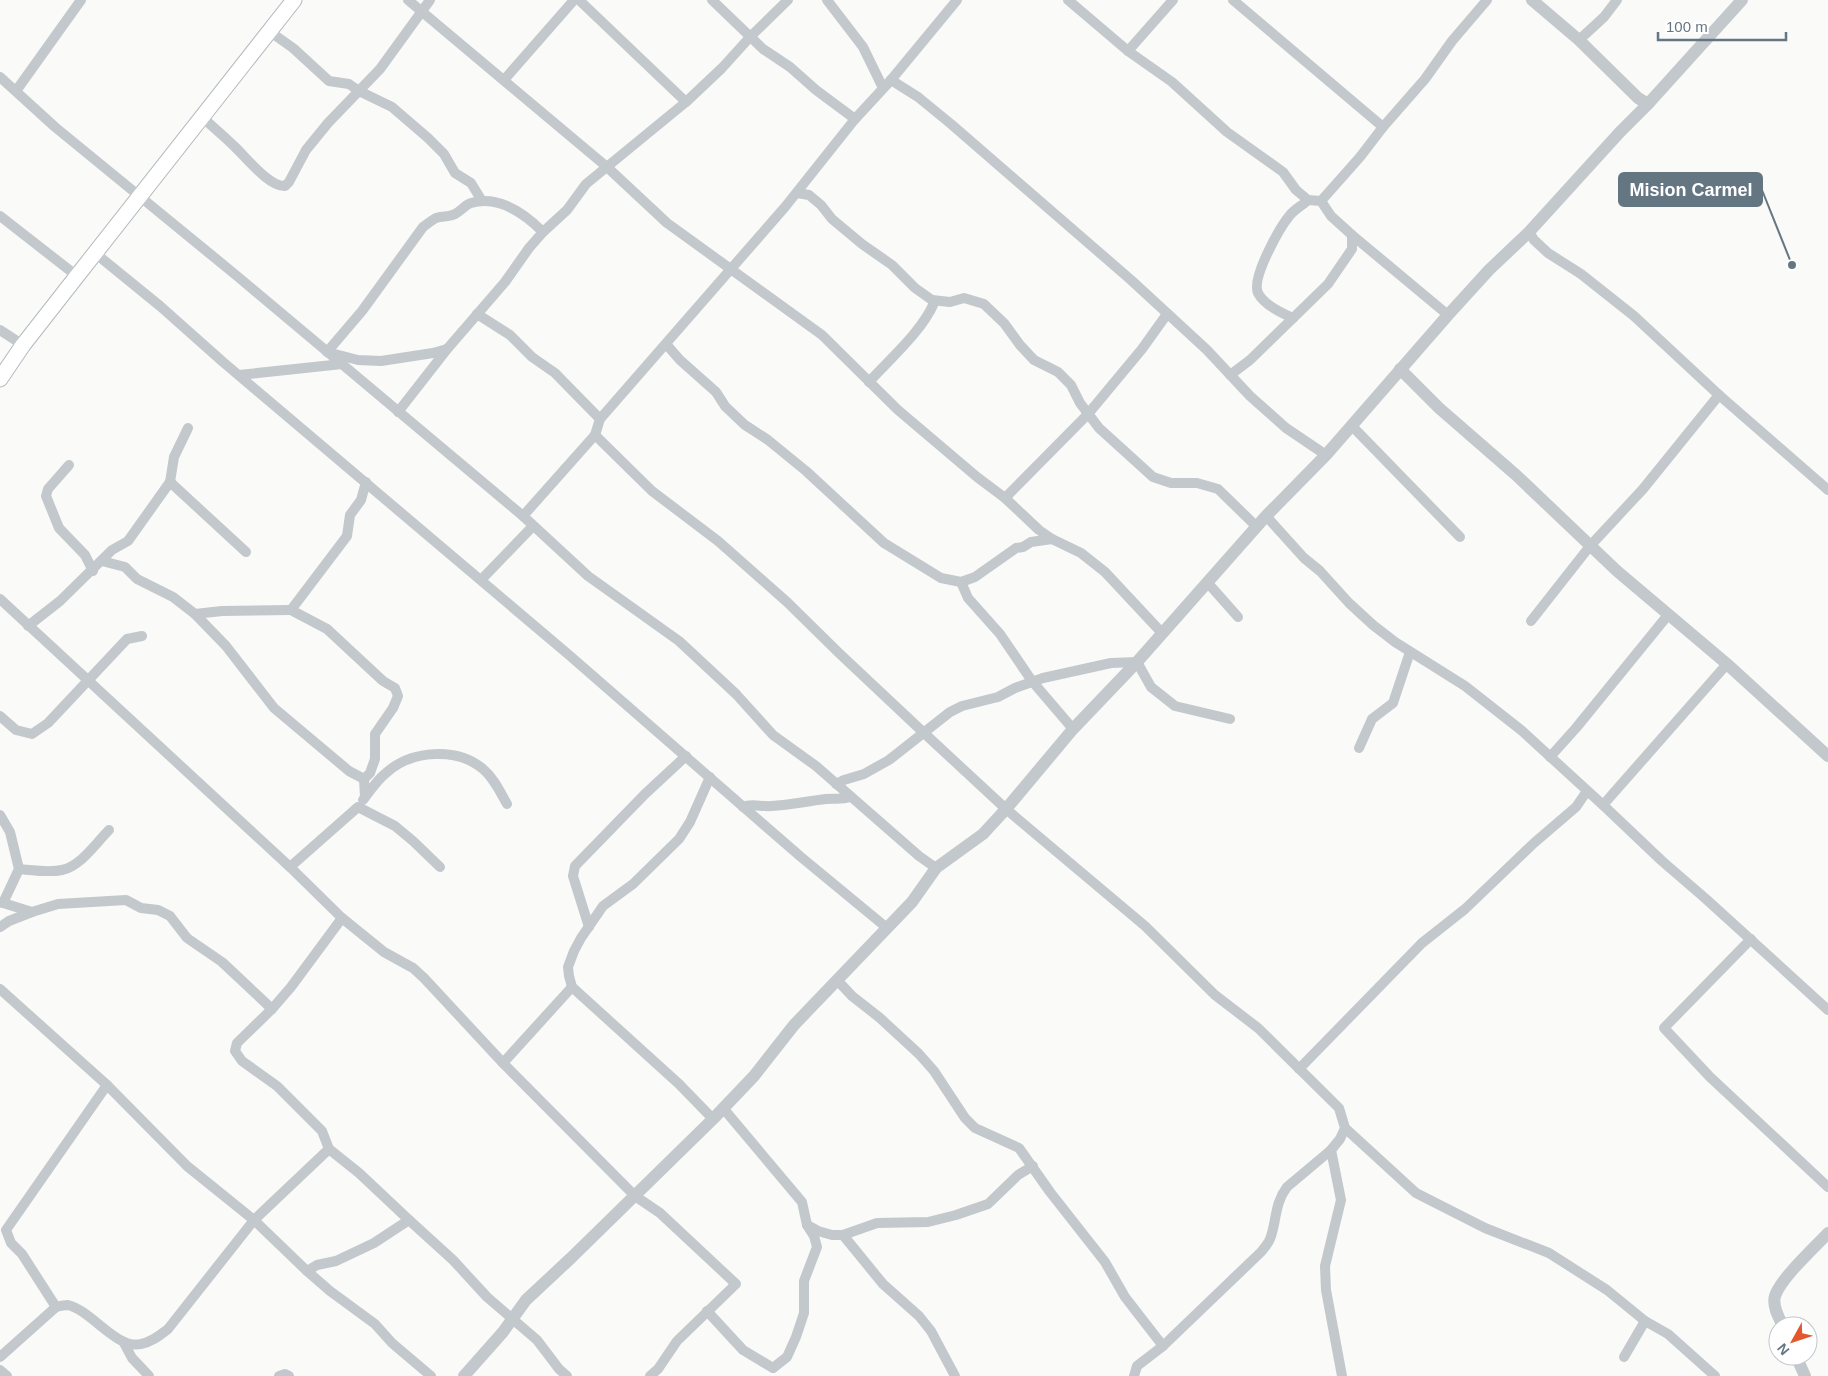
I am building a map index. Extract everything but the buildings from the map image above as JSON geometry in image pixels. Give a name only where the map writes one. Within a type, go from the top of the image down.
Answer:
[{"type":"main road","points":[[0,379],[94,253],[294,0]]},
{"type":"street","points":[[16,91],[81,0]]},
{"type":"street","points":[[408,0],[607,167],[667,223],[822,335],[898,410],[1052,539],[1082,553],[1105,572],[1162,633]]},
{"type":"street","points":[[202,118],[234,145],[264,175],[280,186],[285,186],[306,150],[328,123],[380,69],[430,0]]},
{"type":"street","points":[[504,80],[574,0]]},
{"type":"street","points":[[579,0],[686,102]]},
{"type":"street","points":[[712,0],[763,49],[790,67],[816,90],[855,119]]},
{"type":"street","points":[[398,412],[543,232],[567,210],[586,184],[686,102],[788,0]]},
{"type":"street","points":[[827,0],[863,47],[884,88]]},
{"type":"street","points":[[523,516],[595,435],[600,419],[797,193],[855,119],[891,80],[957,0]]},
{"type":"street","points":[[1068,0],[1128,51],[1172,82],[1227,132],[1283,172],[1296,190],[1308,200],[1321,201]]},
{"type":"street","points":[[1128,51],[1173,0]]},
{"type":"street","points":[[1232,0],[1383,127]]},
{"type":"street","points":[[1321,201],[1425,80],[1452,41],[1488,0]]},
{"type":"street","points":[[1532,0],[1579,40],[1638,98],[1648,104]]},
{"type":"street","points":[[1579,40],[1604,17],[1617,0]]},
{"type":"street","points":[[464,1376],[526,1300],[635,1196],[754,1076],[794,1026],[912,902],[936,868],[983,834],[1073,729],[1137,662],[1266,516],[1326,455],[1448,315],[1489,270],[1529,232],[1742,0]]},
{"type":"street","points":[[270,31],[293,48],[329,81],[349,84],[392,107],[444,154],[455,173],[471,183],[482,201]]},
{"type":"street","points":[[0,77],[55,127],[523,516],[588,576],[679,641],[736,694],[773,735],[816,766],[919,856],[936,868]]},
{"type":"street","points":[[891,80],[918,97],[951,124],[1131,280],[1207,350],[1250,396],[1286,428],[1326,455]]},
{"type":"street","points":[[797,193],[809,195],[832,219],[862,244],[892,265],[916,288],[932,300],[950,302],[964,298],[984,304],[1004,323],[1034,360],[1058,372],[1071,385],[1080,403],[1098,428],[1153,478],[1171,483],[1197,483],[1218,489],[1257,527]]},
{"type":"street","points":[[1292,318],[1281,314],[1270,304],[1259,293],[1257,286],[1260,273],[1275,239],[1291,214],[1308,200]]},
{"type":"street","points":[[327,352],[362,311],[423,227],[437,218],[455,214],[469,204],[482,201],[498,203],[515,209],[529,218],[543,232]]},
{"type":"street","points":[[1321,201],[1331,216],[1352,235],[1448,315]]},
{"type":"street","points":[[0,216],[77,276]]},
{"type":"street","points":[[1529,232],[1534,240],[1548,253],[1581,274],[1634,316],[1719,395],[1828,490]]},
{"type":"street","points":[[1230,375],[1250,360],[1328,284],[1352,249],[1352,235]]},
{"type":"street","points":[[94,253],[160,306],[886,928]]},
{"type":"street","points":[[869,382],[930,311],[934,303],[932,300]]},
{"type":"street","points":[[477,314],[510,334],[532,357],[555,373],[600,419]]},
{"type":"street","points":[[1005,498],[1088,414],[1142,349],[1167,314]]},
{"type":"street","points":[[0,330],[24,345]]},
{"type":"street","points":[[666,344],[680,360],[716,392],[725,406],[746,425],[806,471],[884,542],[941,578],[961,582],[975,577],[1016,548],[1023,547],[1031,542],[1052,539]]},
{"type":"street","points":[[327,352],[358,360],[382,361],[433,354],[448,348]]},
{"type":"street","points":[[239,375],[342,364]]},
{"type":"street","points":[[1400,369],[1439,408],[1516,475],[1590,546],[1727,664],[1828,756]]},
{"type":"street","points":[[1531,621],[1590,546],[1643,489],[1719,395]]},
{"type":"street","points":[[1352,426],[1460,537]]},
{"type":"street","points":[[28,626],[60,602],[112,550],[128,541],[170,482],[174,457],[188,428]]},
{"type":"street","points":[[595,435],[652,491],[718,541],[787,602],[1006,809],[1145,926],[1215,994],[1258,1028],[1339,1108],[1345,1128],[1416,1193],[1485,1228],[1550,1253],[1607,1290],[1645,1321],[1668,1334],[1716,1376]]},
{"type":"street","points":[[69,465],[48,489],[46,496],[60,528],[85,555],[92,571]]},
{"type":"street","points":[[170,482],[246,552]]},
{"type":"street","points":[[291,610],[347,536],[350,516],[361,500],[366,482]]},
{"type":"street","points":[[1266,516],[1349,603],[1380,630],[1410,652],[1465,686],[1521,730],[1662,861],[1828,1010]]},
{"type":"street","points":[[481,580],[533,526]]},
{"type":"street","points":[[102,561],[125,566],[137,579],[174,597],[195,614],[226,646],[274,708],[349,771],[364,779]]},
{"type":"street","points":[[961,582],[968,598],[1000,634],[1032,681],[1073,729]]},
{"type":"street","points":[[1207,582],[1238,617]]},
{"type":"street","points":[[0,599],[290,867],[342,918],[384,952],[413,968],[635,1196],[660,1213],[736,1284],[677,1341],[658,1369],[650,1376]]},
{"type":"street","points":[[195,614],[222,610],[291,610],[327,629],[383,681],[395,688],[398,696],[394,708],[375,734],[375,759],[370,773],[364,779],[365,797]]},
{"type":"street","points":[[1550,758],[1668,615]]},
{"type":"street","points":[[0,716],[16,730],[32,734],[48,723],[127,639],[142,636]]},
{"type":"street","points":[[1358,748],[1372,719],[1393,703],[1410,652]]},
{"type":"street","points":[[836,784],[864,774],[889,760],[956,709],[998,697],[1032,681],[1111,663],[1137,662]]},
{"type":"street","points":[[1137,662],[1151,687],[1176,706],[1230,719]]},
{"type":"street","points":[[1603,805],[1727,664]]},
{"type":"street","points":[[290,867],[358,807],[386,772],[408,759],[423,755],[456,755],[467,759],[483,769],[494,780],[508,804]]},
{"type":"street","points":[[589,927],[573,876],[575,866],[645,794],[686,756]]},
{"type":"street","points":[[710,777],[690,822],[679,839],[633,884],[603,906],[574,951],[568,967],[572,987],[678,1084],[713,1119]]},
{"type":"street","points":[[1299,1069],[1422,942],[1443,928],[1465,909],[1534,843],[1576,807],[1587,791]]},
{"type":"street","points":[[743,807],[748,805],[789,805],[828,799],[840,800],[850,797]]},
{"type":"street","points":[[358,807],[395,826],[414,841],[440,867]]},
{"type":"street","points":[[0,815],[10,832],[19,869],[2,903],[32,912]]},
{"type":"street","points":[[19,869],[63,870],[77,863],[109,830]]},
{"type":"street","points":[[0,927],[8,921],[58,904],[126,900],[140,908],[158,910],[170,916],[187,938],[222,962],[272,1009]]},
{"type":"street","points":[[342,918],[291,987],[272,1009],[237,1043],[235,1051],[242,1061],[277,1086],[322,1131],[329,1149],[359,1173],[453,1260],[487,1297],[537,1340],[559,1369],[567,1376]]},
{"type":"street","points":[[1751,939],[1664,1028],[1710,1077],[1828,1188]]},
{"type":"street","points":[[838,981],[852,996],[880,1018],[919,1054],[934,1071],[965,1118],[974,1128],[1019,1148],[1054,1198],[1105,1262],[1125,1296],[1163,1346]]},
{"type":"street","points":[[504,1063],[572,987]]},
{"type":"street","points":[[0,989],[107,1084],[186,1166],[254,1220],[307,1271],[330,1291],[375,1324],[392,1343],[431,1376]]},
{"type":"street","points":[[56,1307],[22,1254],[3,1230],[107,1084]]},
{"type":"street","points":[[707,1311],[743,1350],[773,1372],[787,1357],[796,1337],[804,1313],[804,1281],[817,1247],[814,1236],[807,1225],[802,1202],[724,1108]]},
{"type":"street","points":[[1134,1376],[1137,1366],[1163,1346],[1261,1252],[1269,1241],[1282,1194],[1331,1150],[1340,1139],[1345,1128]]},
{"type":"street","points":[[0,1357],[56,1307],[67,1305],[78,1310],[124,1342],[140,1345],[155,1339],[168,1329],[254,1220],[329,1149]]},
{"type":"street","points":[[1331,1150],[1341,1200],[1325,1266],[1326,1290],[1342,1376]]},
{"type":"street","points":[[807,1225],[832,1235],[843,1235],[877,1223],[928,1222],[977,1209],[988,1204],[1018,1175],[1033,1166]]},
{"type":"street","points":[[307,1271],[317,1265],[336,1261],[374,1243],[409,1220]]},
{"type":"street","points":[[1778,1316],[1775,1309],[1774,1297],[1788,1277],[1828,1233]]},
{"type":"street","points":[[843,1235],[878,1278],[919,1316],[931,1331],[955,1376]]},
{"type":"street","points":[[1624,1357],[1645,1321]]},
{"type":"street","points":[[124,1342],[132,1358],[149,1376]]},
{"type":"street","points":[[279,1376],[285,1374],[289,1376]]},
{"type":"place","name":"Mision Carmel","points":[[1792,265]]}]
